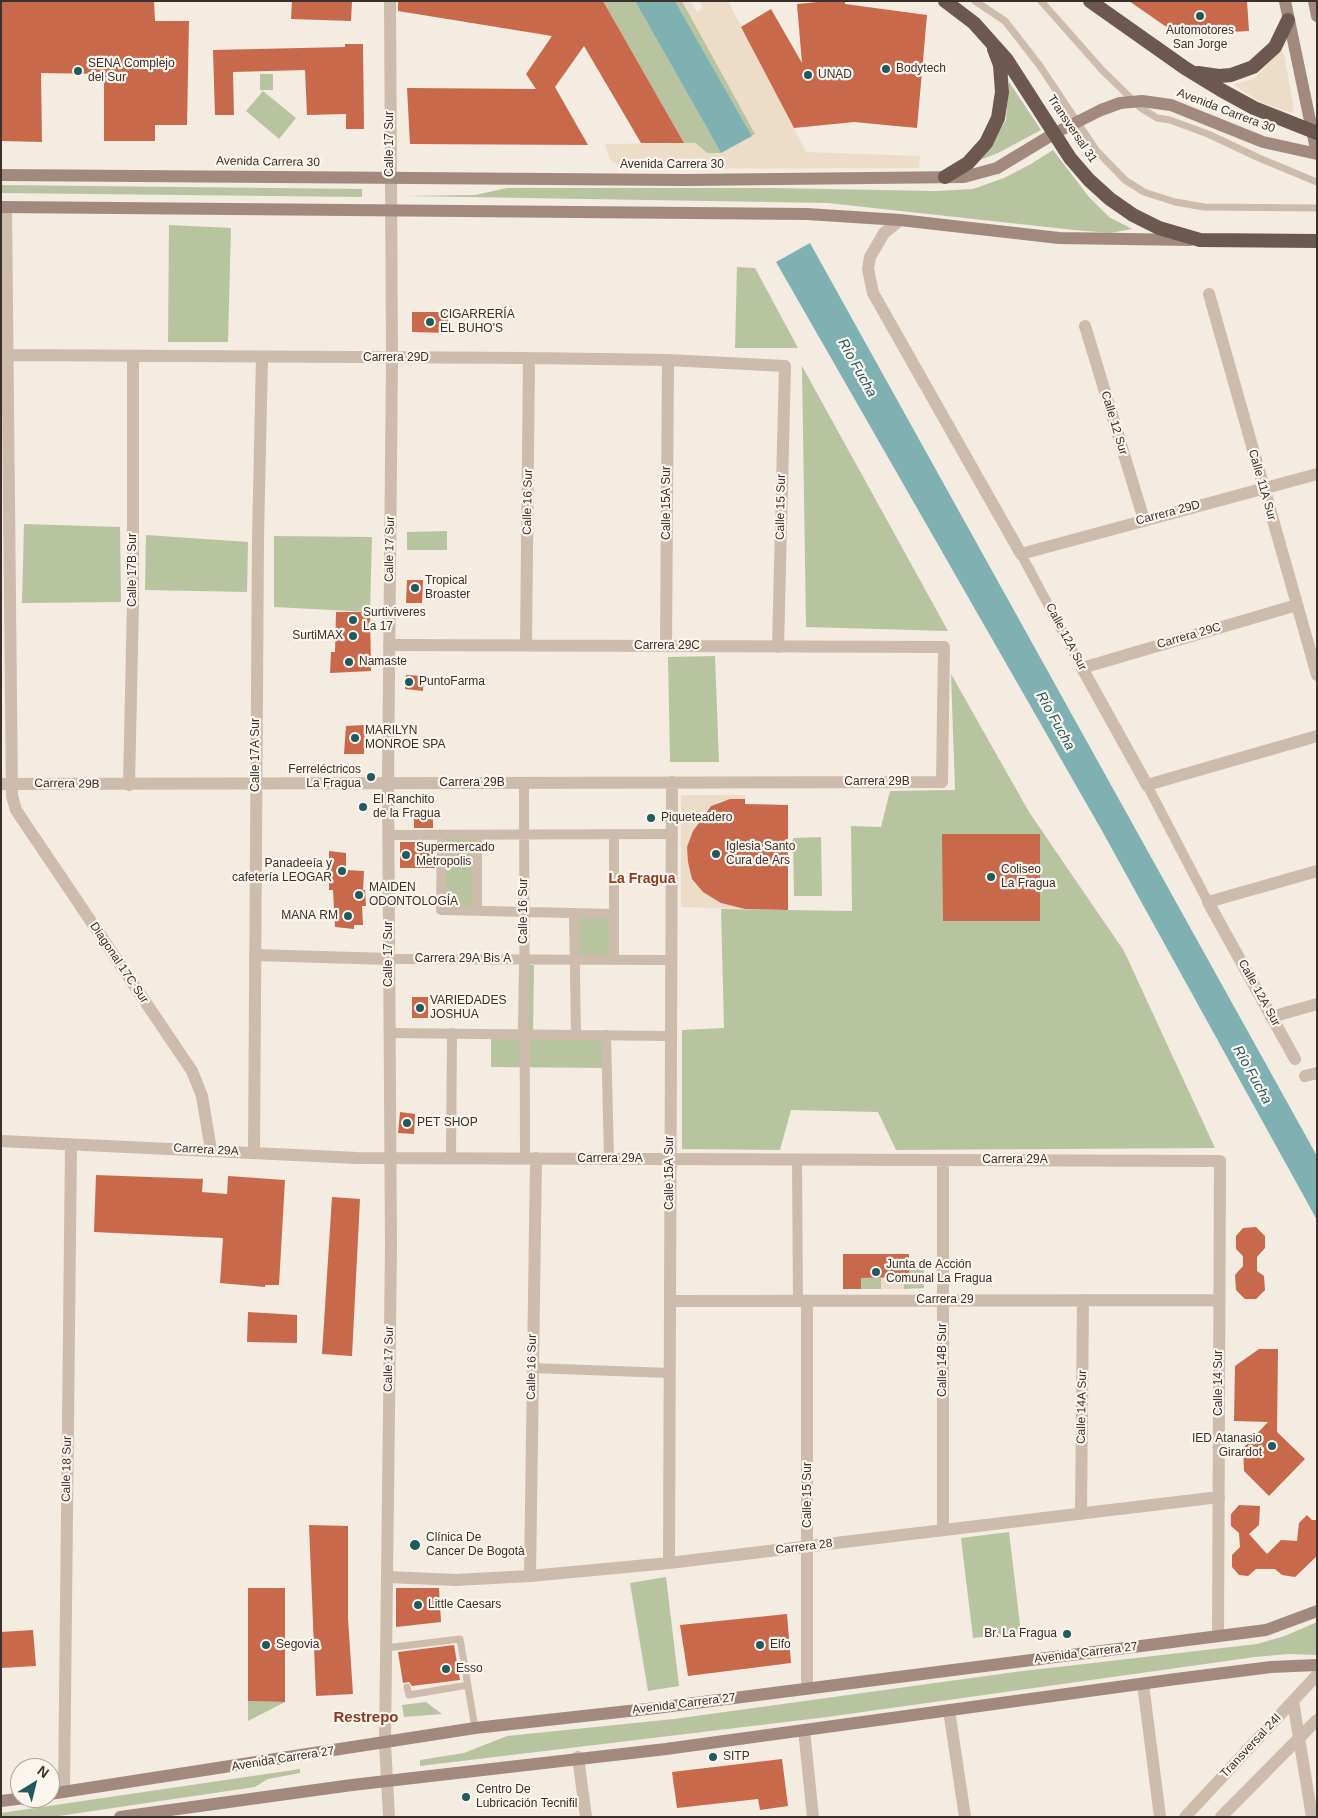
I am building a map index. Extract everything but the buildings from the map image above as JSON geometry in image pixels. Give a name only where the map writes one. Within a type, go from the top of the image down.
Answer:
[{"type":"highway","name":"Transversal 31","points":[[945,1],[958,10],[990,40],[1021,78],[1076,165],[1110,199],[1133,215],[1159,228],[1200,240]]},
{"type":"highway","points":[[1090,1],[1185,68],[1254,108],[1314,132]]},
{"type":"highway","points":[[1185,68],[1196,73],[1219,76],[1231,75],[1253,67],[1276,47],[1288,20]]},
{"type":"highway","points":[[945,177],[968,163],[986,143],[998,118],[1002,92],[1000,65],[990,40]]},
{"type":"highway","points":[[1200,240],[1317,241]]},
{"type":"main road","points":[[1285,1],[1314,132],[1317,154]]},
{"type":"main road","points":[[1314,1],[1317,16]]},
{"type":"main road","name":"Avenida Carrera 30","points":[[1,175],[800,180],[964,177],[997,168],[1076,121],[1120,102],[1133,101],[1171,105],[1263,142],[1317,154]]},
{"type":"main road","points":[[4,207],[728,213],[900,220],[1059,238],[1200,240]]},
{"type":"main road","name":"Avenida Carrera 27","points":[[60,1793],[475,1728],[808,1689],[1266,1630],[1317,1611]]},
{"type":"main road","points":[[129,1816],[386,1781],[804,1730],[1271,1667],[1317,1665]]},
{"type":"street","name":"Calle 17 Sur","points":[[389,1817],[385,1743],[390,1158],[388,782],[392,358],[390,1]]},
{"type":"street","points":[[4,207],[8,355],[5,540],[6,784]]},
{"type":"street","name":"Calle 12A Sur","points":[[900,220],[884,233],[870,257],[868,270],[873,293],[1021,554],[1147,785],[1208,902],[1295,1059]]},
{"type":"street","name":"Calle 11A Sur","points":[[1209,294],[1317,675]]},
{"type":"street","name":"Calle 12 Sur","points":[[1084,326],[1144,520]]},
{"type":"street","name":"Carrera 29D","points":[[8,355],[529,358],[668,360],[785,366]]},
{"type":"street","name":"Calle 17B Sur","points":[[129,785],[133,602],[133,356]]},
{"type":"street","name":"Calle 17A Sur","points":[[254,1152],[256,782],[262,357]]},
{"type":"street","name":"Calle 16 Sur","points":[[526,645],[529,358]]},
{"type":"street","name":"Calle 15A Sur","points":[[666,646],[668,360]]},
{"type":"street","name":"Calle 15 Sur","points":[[778,647],[785,366]]},
{"type":"street","name":"Carrera 29D","points":[[1021,554],[1317,474]]},
{"type":"street","name":"Carrera 29C","points":[[1082,668],[1297,605]]},
{"type":"street","name":"Carrera 29C","points":[[389,645],[944,647],[942,782]]},
{"type":"street","points":[[1147,785],[1317,736]]},
{"type":"street","name":"Calle 15A Sur","points":[[669,1563],[672,782]]},
{"type":"street","name":"Carrera 29B","points":[[6,784],[942,782]]},
{"type":"street","name":"Calle 16 Sur","points":[[524,783],[525,1034],[531,1158],[532,1368],[530,1576]]},
{"type":"street","name":"Diagonal 17C Sur","points":[[6,784],[21,817],[192,1071],[202,1096],[211,1150]]},
{"type":"street","points":[[614,834],[614,960]]},
{"type":"street","points":[[388,835],[671,834]]},
{"type":"street","points":[[442,835],[441,910],[614,914]]},
{"type":"street","points":[[477,835],[477,911]]},
{"type":"street","points":[[1208,902],[1317,871]]},
{"type":"street","points":[[574,913],[576,1035]]},
{"type":"street","name":"Carrera 29A Bis A","points":[[255,955],[389,959],[671,960]]},
{"type":"street","points":[[1271,1017],[1317,1004]]},
{"type":"street","points":[[389,1032],[671,1036]]},
{"type":"street","points":[[451,1158],[452,1033]]},
{"type":"street","points":[[606,1035],[609,1159]]},
{"type":"street","name":"Carrera 29A","points":[[1,1141],[390,1158],[1220,1161]]},
{"type":"street","name":"Calle 18 Sur","points":[[64,1792],[71,1145]]},
{"type":"street","name":"Calle 15 Sur","points":[[797,1160],[803,1301],[808,1546],[808,1689]]},
{"type":"street","name":"Calle 14B Sur","points":[[943,1160],[944,1530]]},
{"type":"street","name":"Calle 14 Sur","points":[[1218,1636],[1220,1161]]},
{"type":"street","name":"Calle 14A Sur","points":[[1081,1514],[1083,1300]]},
{"type":"street","name":"Carrera 29","points":[[670,1301],[1219,1300]]},
{"type":"street","points":[[532,1368],[669,1373]]},
{"type":"street","name":"Carrera 28","points":[[387,1577],[456,1580],[530,1576],[669,1563],[1219,1497]]},
{"type":"street","name":"Transversal 24I","points":[[1185,1817],[1317,1675]]},
{"type":"street","points":[[1143,1684],[1160,1817]]},
{"type":"street","points":[[1294,1701],[1312,1817]]},
{"type":"street","points":[[949,1710],[965,1817]]},
{"type":"street","points":[[1221,1817],[1317,1720]]},
{"type":"street","points":[[804,1730],[813,1817]]},
{"type":"street","points":[[578,1757],[586,1817]]},
{"type":"lane","points":[[975,1],[1005,21],[1040,66],[1096,150],[1124,180],[1144,192],[1160,198],[1204,206],[1317,208]]},
{"type":"lane","points":[[1041,1],[1102,70],[1133,101],[1157,118],[1208,134],[1317,182]]},
{"type":"lane","points":[[386,1648],[401,1648],[460,1639],[475,1728]]},
{"type":"lane","points":[[407,1687],[409,1695],[468,1685]]},
{"type":"green space","points":[[603,1],[635,1],[721,153],[707,153],[695,143],[684,143]]},
{"type":"green space","points":[[675,1],[682,1],[756,134],[752,136]]},
{"type":"green space","points":[[260,74],[273,74],[273,90],[260,90]]},
{"type":"green space","points":[[1009,82],[1041,130],[998,153],[975,162],[988,148],[1006,120]]},
{"type":"green space","points":[[263,91],[296,118],[279,139],[246,111]]},
{"type":"green space","points":[[1053,150],[1089,197],[1109,217],[1132,229],[1110,233],[1074,230],[828,203],[405,196],[475,195],[507,188],[770,188],[936,191],[973,189],[1004,178]]},
{"type":"green space","points":[[1,185],[362,189],[362,197],[1,193]]},
{"type":"green space","points":[[169,225],[231,228],[228,342],[168,342]]},
{"type":"green space","points":[[737,267],[755,268],[798,348],[735,348]]},
{"type":"green space","points":[[802,366],[948,631],[806,627]]},
{"type":"green space","points":[[24,524],[120,527],[121,602],[22,603]]},
{"type":"green space","points":[[447,531],[447,550],[407,550],[407,532]]},
{"type":"green space","points":[[146,535],[248,542],[247,592],[145,590]]},
{"type":"green space","points":[[274,536],[372,537],[370,612],[274,607]]},
{"type":"green space","points":[[715,656],[719,762],[670,762],[668,657]]},
{"type":"green space","points":[[951,674],[1029,812],[1124,951],[1215,1148],[896,1150],[878,1112],[791,1110],[780,1150],[682,1149],[682,1030],[724,1028],[721,909],[852,911],[851,826],[881,827],[890,791],[955,790]]},
{"type":"green space","points":[[443,836],[476,836],[476,909],[442,910]]},
{"type":"green space","points":[[821,837],[822,896],[794,896],[793,838]]},
{"type":"green space","points":[[574,913],[614,914],[614,960],[575,960]]},
{"type":"green space","points":[[519,965],[534,965],[533,1034],[606,1035],[607,1068],[491,1067],[491,1034],[518,1033]]},
{"type":"green space","points":[[909,1267],[924,1267],[924,1288],[904,1289],[903,1277]]},
{"type":"green space","points":[[861,1278],[881,1278],[881,1289],[861,1289]]},
{"type":"green space","points":[[1009,1532],[1021,1633],[973,1638],[961,1538]]},
{"type":"green space","points":[[666,1577],[679,1686],[648,1691],[630,1583]]},
{"type":"green space","points":[[1317,1622],[1317,1655],[1288,1654],[1255,1657],[827,1717],[420,1766],[420,1760],[464,1753],[507,1736],[674,1719],[1015,1672],[1257,1644],[1285,1636]]},
{"type":"green space","points":[[248,1701],[285,1702],[248,1721]]},
{"type":"green space","points":[[426,1702],[442,1714],[404,1717],[402,1705]]},
{"type":"green space","points":[[300,1769],[300,1773],[268,1779],[255,1787],[52,1817],[1,1817],[1,1813],[35,1808],[60,1808],[60,1804]]},
{"type":"shaded area","points":[[682,1],[690,1],[697,12],[703,8],[699,1],[728,1],[806,152],[920,156],[919,168],[625,169],[610,160],[605,144],[695,143],[707,153],[721,153],[755,134]]},
{"type":"shaded area","points":[[1280,51],[1284,55],[1294,109],[1292,113],[1260,102],[1234,85],[1254,79]]},
{"type":"shaded area","points":[[681,795],[745,795],[745,799],[721,801],[711,806],[697,823],[687,847],[692,879],[703,891],[721,903],[745,909],[681,907]]},
{"type":"shaded area","points":[[903,1277],[904,1289],[881,1289],[881,1278]]},
{"type":"water","points":[[635,1],[675,1],[752,136],[721,153]]},
{"type":"water","name":"Río Fucha","points":[[810,243],[1317,1156],[1317,1220],[1101,829],[776,262]]},
{"type":"place","name":"Automotores San Jorge","points":[[1200,16]]},
{"type":"place","name":"Bodytech","points":[[886,69]]},
{"type":"place","name":"SENA Complejo del Sur","points":[[78,71]]},
{"type":"place","name":"UNAD","points":[[808,75]]},
{"type":"place","name":"CIGARRERÍA EL BUHO'S","points":[[430,322]]},
{"type":"place","name":"Tropical Broaster","points":[[415,588]]},
{"type":"place","name":"Surtiviveres La 17","points":[[353,620]]},
{"type":"place","name":"SurtiMAX","points":[[353,636]]},
{"type":"place","name":"Namaste","points":[[349,662]]},
{"type":"place","name":"PuntoFarma","points":[[409,682]]},
{"type":"place","name":"MARILYN MONROE SPA","points":[[355,738]]},
{"type":"place","name":"Ferreléctricos La Fragua","points":[[371,777]]},
{"type":"place","name":"El Ranchito de la Fragua","points":[[363,807]]},
{"type":"place","name":"Piqueteadero","points":[[651,818]]},
{"type":"place","name":"Iglesia Santo Cura de Ars","points":[[716,854]]},
{"type":"place","name":"Supermercado Metropolis","points":[[406,855]]},
{"type":"place","name":"Panadeeía y cafetería LEOGAR","points":[[342,871]]},
{"type":"place","name":"Coliseo La Fragua","points":[[991,877]]},
{"type":"place","name":"MAIDEN ODONTOLOGÍA","points":[[359,895]]},
{"type":"place","name":"MANA RM","points":[[348,916]]},
{"type":"place","name":"VARIEDADES JOSHUA","points":[[420,1008]]},
{"type":"place","name":"PET SHOP","points":[[407,1123]]},
{"type":"place","name":"Junta de Acción Comunal La Fragua","points":[[876,1272]]},
{"type":"place","name":"IED Atanasio Girardot","points":[[1272,1446]]},
{"type":"place","name":"Clínica De Cancer De Bogotà","points":[[415,1545]]},
{"type":"place","name":"Little Caesars","points":[[418,1605]]},
{"type":"place","name":"Br. La Fragua","points":[[1067,1634]]},
{"type":"place","name":"Segovia","points":[[266,1645]]},
{"type":"place","name":"Elfo","points":[[760,1645]]},
{"type":"place","name":"Esso","points":[[446,1669]]},
{"type":"place","name":"SITP","points":[[713,1757]]},
{"type":"place","name":"Centro De Lubricación Tecnifil","points":[[466,1797]]},
{"type":"district","name":"La Fragua","points":[[642,879]]},
{"type":"district","name":"Restrepo","points":[[366,1718]]}]
